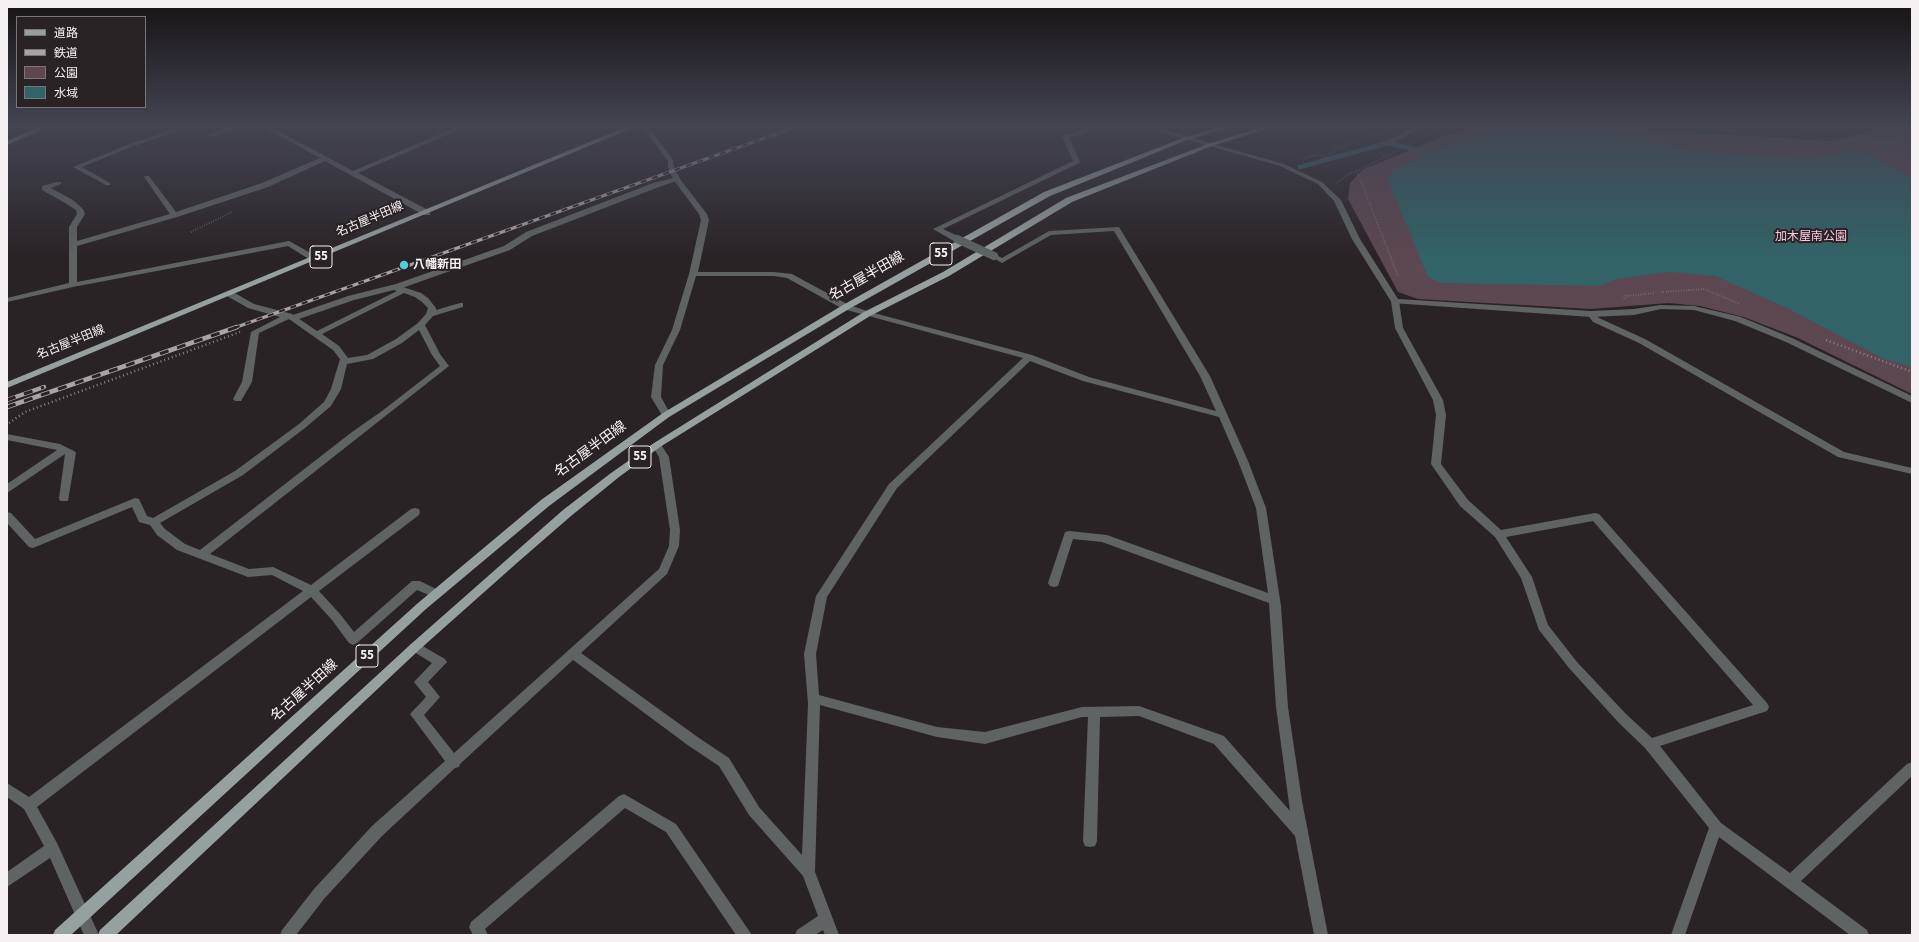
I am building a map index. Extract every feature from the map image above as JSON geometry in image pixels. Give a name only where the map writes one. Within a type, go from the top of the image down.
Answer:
[{"type":"main road","name":"名古屋半田線","points":[[7,385],[529,170]]},
{"type":"main road","name":"名古屋半田線","points":[[60,935],[436,594],[545,503],[666,415],[846,307],[1047,194],[1107,170]]},
{"type":"main road","name":"55","points":[[105,935],[415,647],[567,513],[615,475],[657,445],[867,314],[946,274],[1069,200],[1146,170]]},
{"type":"street","points":[[82,170],[108,184]]},
{"type":"street","points":[[72,245],[174,215],[265,185],[299,170]]},
{"type":"street","points":[[347,170],[427,213]]},
{"type":"street","points":[[352,173],[359,170]]},
{"type":"street","points":[[666,415],[656,397],[659,365],[676,330],[693,274],[705,220],[703,214],[677,179],[672,170]]},
{"type":"street","points":[[1060,170],[937,229],[1002,261],[1049,233],[1116,229],[1205,376],[1221,415],[1243,461],[1261,508],[1274,600],[1282,707],[1295,801],[1321,935]]},
{"type":"street","points":[[1294,170],[1311,178],[1328,190],[1337,200],[1356,238],[1395,301],[1399,328],[1438,400],[1441,415],[1436,464],[1464,503],[1499,534],[1526,577],[1544,627],[1573,665],[1622,718],[1650,744],[1716,827],[1862,935]]},
{"type":"street","points":[[147,177],[174,215]]},
{"type":"street","points":[[238,399],[247,382],[255,332],[291,317],[351,298],[394,287],[507,248],[529,234],[656,185],[677,179]]},
{"type":"street","points":[[59,183],[46,188],[70,202],[79,209],[81,214],[73,227],[73,285]]},
{"type":"street","points":[[7,300],[73,285],[289,243],[315,259]]},
{"type":"street","points":[[693,274],[774,274],[789,276],[846,307],[867,314],[1029,357],[1086,379],[1221,415]]},
{"type":"street","points":[[343,362],[370,356],[399,341],[421,325],[430,314],[432,308],[429,303],[418,295],[394,287]]},
{"type":"street","points":[[316,334],[337,325],[404,290]]},
{"type":"street","points":[[154,522],[239,473],[328,404],[336,389],[344,359],[336,348],[291,317],[251,306],[230,294]]},
{"type":"street","points":[[1395,301],[1591,314],[1634,312],[1668,308],[1694,308],[1738,319],[1789,340],[1912,400]]},
{"type":"street","points":[[430,314],[460,305]]},
{"type":"street","points":[[1591,314],[1596,320],[1642,341],[1842,455],[1912,471]]},
{"type":"street","points":[[202,554],[349,438],[397,405],[446,366],[436,355],[421,325]]},
{"type":"street","points":[[808,872],[812,794],[813,698],[810,654],[822,596],[893,486],[1029,357]]},
{"type":"street","points":[[7,437],[64,450],[71,453],[64,498]]},
{"type":"street","points":[[287,935],[319,894],[377,831],[663,571],[674,546],[675,530],[664,457],[657,445]]},
{"type":"street","points":[[7,489],[64,450]]},
{"type":"street","points":[[7,516],[33,544],[135,502],[143,519],[154,522],[161,532],[181,547],[248,573],[272,571],[311,590],[336,617],[353,640],[416,584],[436,594]]},
{"type":"street","points":[[29,805],[415,512]]},
{"type":"street","points":[[1499,534],[1595,517],[1763,708],[1650,744]]},
{"type":"street","points":[[1054,583],[1069,535],[1103,538],[1274,600]]},
{"type":"street","points":[[415,647],[441,662],[420,682],[434,698],[416,714],[454,762]]},
{"type":"street","points":[[573,653],[694,742],[724,762],[754,812],[808,872],[832,935]]},
{"type":"street","points":[[813,698],[937,732],[985,738],[1082,712],[1138,711],[1219,740],[1301,834]]},
{"type":"street","points":[[1090,841],[1094,712]]},
{"type":"street","points":[[1790,882],[1912,768]]},
{"type":"street","points":[[7,789],[29,805],[52,848],[92,935]]},
{"type":"street","points":[[482,935],[476,927],[624,800],[671,828],[745,935]]},
{"type":"street","points":[[1678,935],[1716,827]]},
{"type":"street","points":[[7,880],[52,848]]},
{"type":"street","points":[[802,935],[826,918]]},
{"type":"path","points":[[1333,184],[1357,171],[1400,279]]},
{"type":"path","points":[[1617,299],[1649,294],[1704,289],[1746,306]]},
{"type":"path","points":[[7,424],[25,412],[242,331]]},
{"type":"path","points":[[1824,339],[1912,372]]},
{"type":"green space","name":"加木屋南公園","points":[[1362,170],[1912,170],[1912,394],[1798,338],[1744,317],[1700,306],[1669,303],[1591,309],[1418,299],[1398,292],[1348,199],[1350,183]]},
{"type":"water","name":"加木屋南公園","points":[[1393,170],[1898,170],[1912,178],[1912,367],[1884,359],[1787,308],[1715,276],[1668,272],[1617,279],[1599,286],[1441,283],[1428,277],[1388,180]]},
{"type":"railway","points":[[234,328],[675,170]]},
{"type":"railway","points":[[7,407],[237,327]]},
{"type":"railway","points":[[7,400],[44,387]]},
{"type":"place","name":"八幡新田","points":[[404,265]]}]
